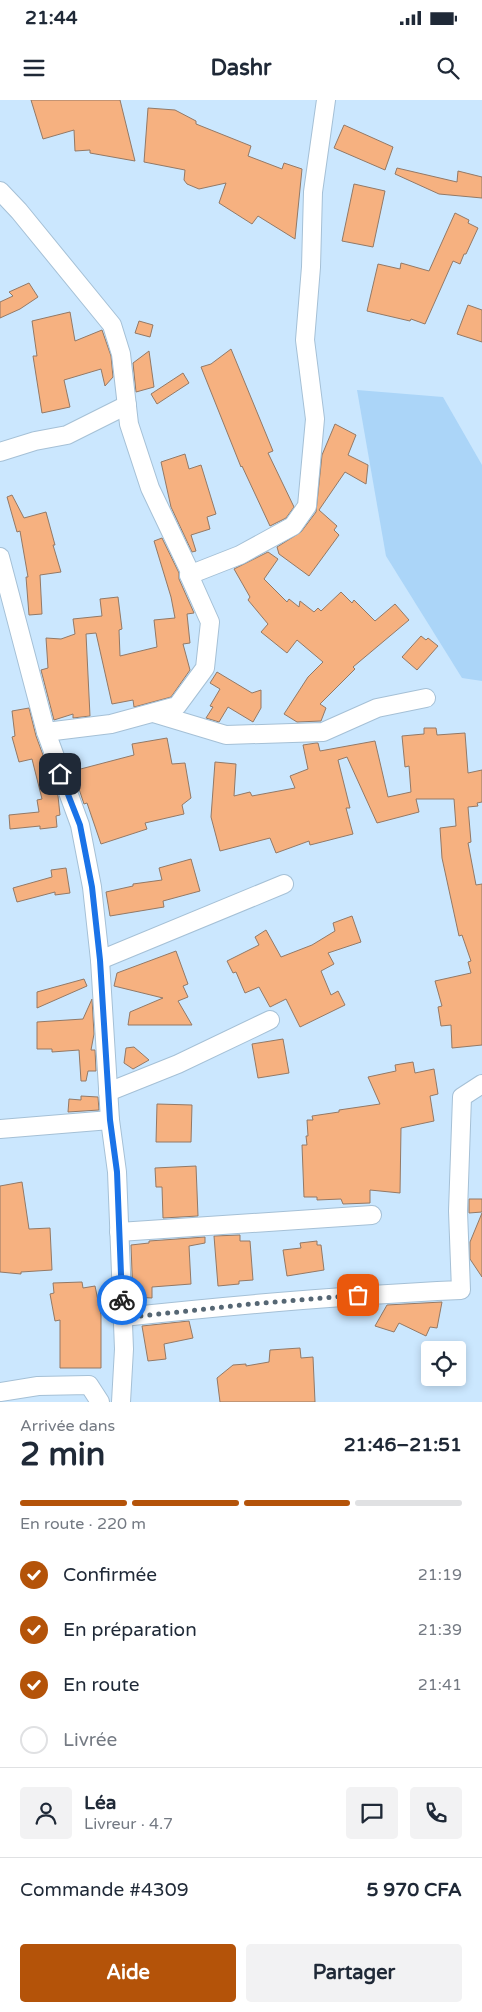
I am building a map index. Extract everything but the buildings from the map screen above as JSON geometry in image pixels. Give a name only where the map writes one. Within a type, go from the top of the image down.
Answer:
[{"type":"street","points":[[189,575],[240,555],[293,526],[307,506],[315,419],[305,340],[311,267],[313,192],[326,100]]},
{"type":"street","points":[[0,191],[19,211],[112,325],[121,354],[129,424],[150,488],[190,572],[189,575],[210,622],[205,668],[177,706],[111,724],[46,732]]},
{"type":"street","points":[[0,452],[35,441],[67,435],[127,405]]},
{"type":"street","points":[[0,557],[46,732],[80,825],[92,887],[100,960],[110,1120],[117,1172],[124,1350],[121,1402]]},
{"type":"street","points":[[153,713],[226,735],[323,732],[376,708],[426,698]]},
{"type":"street","points":[[100,960],[284,884]]},
{"type":"street","points":[[108,1092],[178,1064],[270,1020]]},
{"type":"street","points":[[123,1318],[260,1303],[375,1294],[461,1290],[458,1211],[462,1097],[482,1084]]},
{"type":"street","points":[[0,1129],[110,1120]]},
{"type":"street","points":[[119,1232],[372,1215]]},
{"type":"street","points":[[0,1392],[38,1386],[89,1385],[100,1402]]},
{"type":"shaded area","points":[[357,390],[443,397],[482,465],[482,681],[462,678],[386,556]]},
{"type":"way so far","points":[[122,1300],[123,1318],[358,1295]]},
{"type":"route","points":[[60,774],[80,825],[92,887],[100,960],[110,1120],[117,1172],[122,1300]]}]
